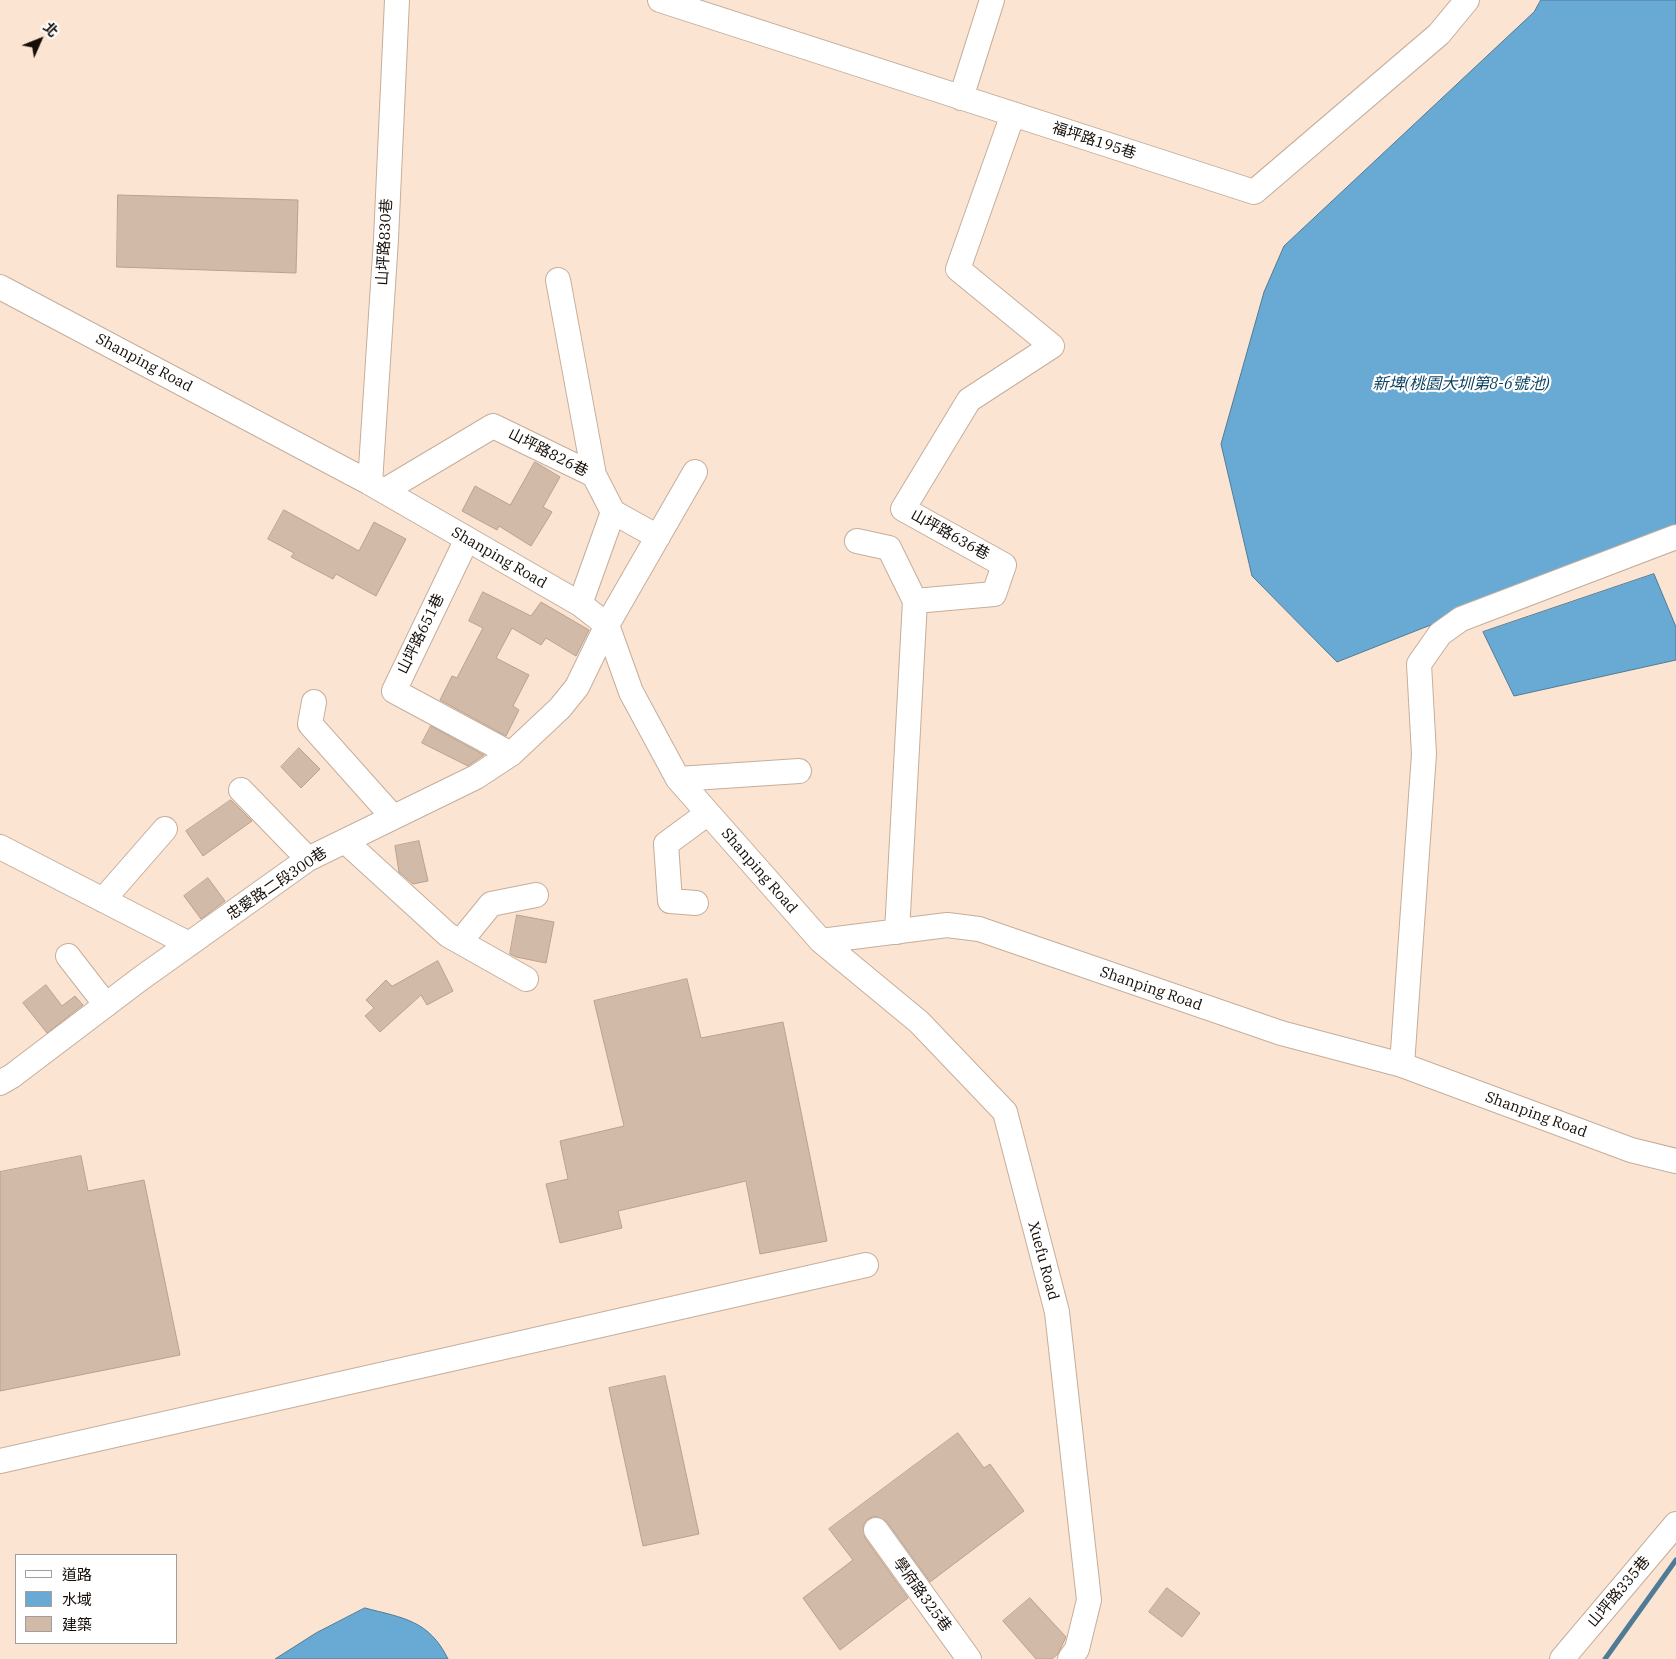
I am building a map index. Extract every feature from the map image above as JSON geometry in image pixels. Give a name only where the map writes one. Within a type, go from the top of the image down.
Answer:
[{"type":"street","name":"山坪路830巷","points":[[377,487],[396,0]]},
{"type":"street","name":"福坪路195巷","points":[[660,0],[1254,192],[1439,34],[1467,0]]},
{"type":"street","points":[[961,98],[992,0]]},
{"type":"street","name":"山坪路636巷","points":[[914,601],[994,594],[1004,565],[903,509],[969,400],[1052,346],[958,269],[1013,114]]},
{"type":"street","points":[[558,280],[594,475]]},
{"type":"street","name":"Shanping Road","points":[[0,287],[377,487],[580,604],[607,625],[631,692],[678,779],[821,941],[947,925],[979,929],[1281,1034],[1402,1065],[1631,1150],[1676,1161]]},
{"type":"street","name":"山坪路826巷","points":[[377,487],[493,426],[594,475],[613,512]]},
{"type":"street","name":"忠愛路二段300巷","points":[[0,1083],[308,859],[476,776],[511,754],[560,708],[577,686],[607,625],[695,472]]},
{"type":"street","points":[[580,604],[613,512],[658,537]]},
{"type":"street","points":[[1402,1065],[1424,754],[1419,664],[1440,634],[1460,619],[1676,537]]},
{"type":"street","name":"山坪路651巷","points":[[467,539],[394,691],[511,754]]},
{"type":"street","points":[[857,541],[889,548],[914,601],[897,932]]},
{"type":"street","points":[[314,702],[310,724],[393,817]]},
{"type":"street","points":[[678,779],[799,771]]},
{"type":"street","points":[[241,790],[308,859]]},
{"type":"street","points":[[696,903],[670,901],[666,844],[708,813]]},
{"type":"street","points":[[103,900],[165,829]]},
{"type":"street","points":[[345,841],[448,935],[526,979]]},
{"type":"street","points":[[0,846],[189,944]]},
{"type":"street","points":[[460,942],[491,904],[536,895]]},
{"type":"street","name":"Xuefu Road","points":[[821,941],[919,1022],[1005,1112],[1057,1312],[1089,1600],[1077,1649],[1070,1659]]},
{"type":"street","points":[[68,956],[106,1005]]},
{"type":"street","points":[[0,1461],[866,1265]]},
{"type":"street","name":"山坪路335巷","points":[[1562,1659],[1676,1524]]},
{"type":"street","name":"學府路325巷","points":[[876,1530],[968,1659]]},
{"type":"water","name":"新埤(桃園大圳第8-6號池)","points":[[1541,0],[1676,0],[1676,535],[1423,628],[1337,662],[1252,576],[1221,444],[1264,292],[1284,246],[1534,12]]},
{"type":"water","points":[[1654,574],[1676,627],[1676,660],[1514,696],[1483,632]]},
{"type":"water","points":[[365,1608],[403,1618],[423,1628],[441,1646],[448,1659],[275,1659],[316,1633]]},
{"type":"building","points":[[118,195],[298,200],[296,273],[117,267]]},
{"type":"building","points":[[535,462],[560,477],[543,507],[552,512],[531,546],[499,526],[497,530],[462,511],[475,486],[510,505]]},
{"type":"building","points":[[284,510],[359,551],[374,522],[406,539],[376,596],[336,574],[333,579],[291,557],[294,553],[268,539]]},
{"type":"building","points":[[483,592],[531,616],[541,602],[589,630],[576,656],[546,638],[541,645],[512,628],[496,658],[529,675],[513,706],[519,710],[506,736],[440,700],[452,676],[457,678],[483,628],[469,621]]},
{"type":"building","points":[[431,726],[484,755],[468,766],[422,743]]},
{"type":"building","points":[[299,748],[320,769],[301,788],[281,767]]},
{"type":"building","points":[[231,800],[252,821],[203,856],[186,831]]},
{"type":"building","points":[[419,841],[428,881],[413,884],[399,872],[395,846]]},
{"type":"building","points":[[208,878],[225,901],[201,919],[184,896]]},
{"type":"building","points":[[517,915],[554,922],[546,963],[510,954]]},
{"type":"building","points":[[438,961],[453,991],[427,1005],[421,995],[380,1032],[365,1016],[374,1008],[366,1000],[386,980],[392,986]]},
{"type":"building","points":[[687,979],[701,1038],[783,1022],[827,1241],[760,1254],[746,1181],[618,1211],[622,1228],[560,1243],[546,1184],[568,1179],[560,1141],[624,1126],[594,1001]]},
{"type":"building","points":[[46,985],[62,1006],[75,996],[83,1005],[47,1033],[23,1003]]},
{"type":"building","points":[[81,1156],[88,1191],[144,1180],[180,1355],[0,1391],[0,1172]]},
{"type":"building","points":[[665,1376],[699,1534],[643,1546],[609,1388]]},
{"type":"building","points":[[958,1433],[984,1468],[990,1464],[1024,1511],[930,1582],[887,1522],[875,1516],[868,1519],[863,1525],[865,1538],[908,1598],[840,1650],[803,1598],[853,1560],[829,1529]]},
{"type":"building","points":[[1167,1588],[1200,1613],[1182,1637],[1149,1612]]},
{"type":"building","points":[[1030,1598],[1066,1637],[1058,1654],[1052,1659],[1036,1659],[1003,1621]]},
{"type":"waterway","points":[[1605,1659],[1676,1560]]}]
